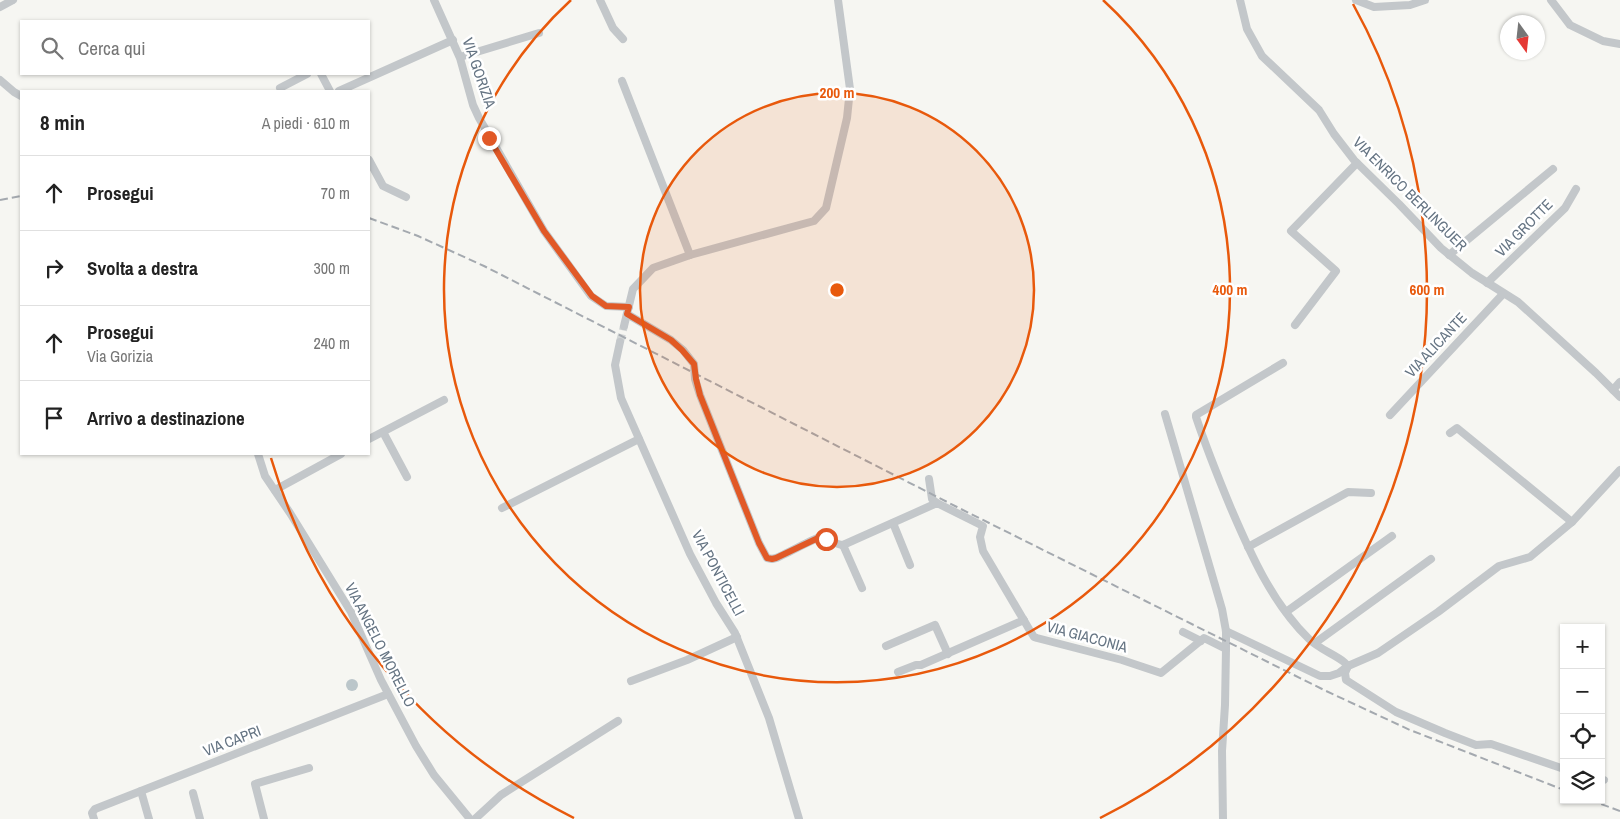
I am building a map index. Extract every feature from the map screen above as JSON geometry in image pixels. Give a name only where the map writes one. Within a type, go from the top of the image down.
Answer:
[{"type":"street","points":[[0,6],[13,0]]},
{"type":"street","name":"VIA GORIZIA","points":[[434,0],[460,57],[474,105],[480,118],[544,231],[592,296],[606,306],[628,311]]},
{"type":"street","points":[[600,0],[613,28],[623,39]]},
{"type":"street","points":[[624,326],[633,289],[652,268],[690,255],[814,221],[826,208],[848,118],[850,89],[838,0]]},
{"type":"street","name":"VIA ENRICO BERLINGUER","points":[[1240,0],[1247,29],[1262,56],[1319,110],[1334,134],[1358,163],[1449,255],[1486,283],[1518,302],[1620,397]]},
{"type":"street","points":[[1356,0],[1374,7],[1410,5],[1425,0]]},
{"type":"street","points":[[1550,0],[1570,25],[1604,40],[1620,44]]},
{"type":"street","points":[[460,57],[539,33]]},
{"type":"street","points":[[342,90],[453,40]]},
{"type":"street","points":[[280,88],[305,75]]},
{"type":"street","points":[[322,75],[329,90]]},
{"type":"street","points":[[0,80],[20,95]]},
{"type":"street","points":[[622,81],[690,255]]},
{"type":"street","points":[[370,162],[383,186],[406,197]]},
{"type":"street","points":[[1295,325],[1336,271],[1291,230],[1358,163]]},
{"type":"street","points":[[1449,255],[1553,170]]},
{"type":"street","name":"VIA GROTTE","points":[[1486,283],[1565,208],[1576,189]]},
{"type":"street","name":"VIA ALICANTE","points":[[1390,415],[1503,294]]},
{"type":"street","points":[[628,311],[671,340],[694,364],[700,395],[761,548],[767,558],[776,558],[818,538],[843,545],[937,502]]},
{"type":"street","name":"VIA PONTICELLI","points":[[620,342],[615,365],[621,398],[690,554],[737,637],[769,718],[800,819]]},
{"type":"street","points":[[1283,363],[1196,415],[1204,442],[1248,547],[1261,573],[1286,612],[1310,640],[1338,657],[1348,666]]},
{"type":"street","points":[[1613,390],[1620,382]]},
{"type":"street","points":[[370,438],[444,400]]},
{"type":"street","points":[[1165,414],[1222,610],[1226,631],[1222,751],[1223,819]]},
{"type":"street","points":[[1450,433],[1457,428],[1572,522]]},
{"type":"street","points":[[383,432],[407,477]]},
{"type":"street","points":[[502,508],[639,439]]},
{"type":"street","name":"VIA ANGELO MORELLO","points":[[258,455],[262,470],[346,604],[388,694],[426,763],[470,819]]},
{"type":"street","points":[[275,490],[339,455]]},
{"type":"street","points":[[1226,631],[1320,676],[1330,676],[1339,673],[1348,666],[1378,653],[1404,636],[1499,566],[1530,557],[1572,522],[1620,470]]},
{"type":"street","points":[[929,479],[932,499],[937,502]]},
{"type":"street","points":[[1248,547],[1348,492],[1371,493]]},
{"type":"street","name":"VIA GIACONIA","points":[[937,502],[983,526],[980,537],[983,551],[1034,637],[1114,657],[1161,673],[1201,641]]},
{"type":"street","points":[[892,523],[910,565]]},
{"type":"street","points":[[1286,612],[1392,536]]},
{"type":"street","points":[[843,545],[862,588]]},
{"type":"street","points":[[1314,644],[1431,559]]},
{"type":"street","points":[[898,672],[948,654],[1024,620]]},
{"type":"street","points":[[886,646],[935,625],[948,654]]},
{"type":"street","points":[[1183,632],[1201,641],[1204,638],[1226,649]]},
{"type":"street","points":[[631,681],[687,660],[737,637]]},
{"type":"street","points":[[1348,666],[1345,672],[1346,680],[1396,712],[1476,745],[1491,744],[1560,768]]},
{"type":"street","name":"VIA CAPRI","points":[[94,819],[92,813],[96,809],[388,694]]},
{"type":"street","points":[[475,819],[501,795],[618,721]]},
{"type":"street","points":[[264,819],[254,784],[309,768]]},
{"type":"street","points":[[141,790],[149,819]]},
{"type":"street","points":[[193,793],[200,819]]},
{"type":"shaded area","points":[[354,679],[357,680],[357,690],[350,691],[347,690],[346,683],[347,680]]},
{"type":"tunnel","points":[[620,342],[624,326]]},
{"type":"railway","points":[[0,200],[20,196]]},
{"type":"railway","points":[[370,218],[418,236],[484,266],[957,507],[1324,690],[1410,730],[1560,788]]},
{"type":"railway","points":[[1601,804],[1620,811]]},
{"type":"route","points":[[489,138],[544,231],[592,296],[606,306],[629,307],[627,314],[671,340],[694,364],[700,395],[759,543],[767,558],[776,558],[821,537],[826,539]]}]
